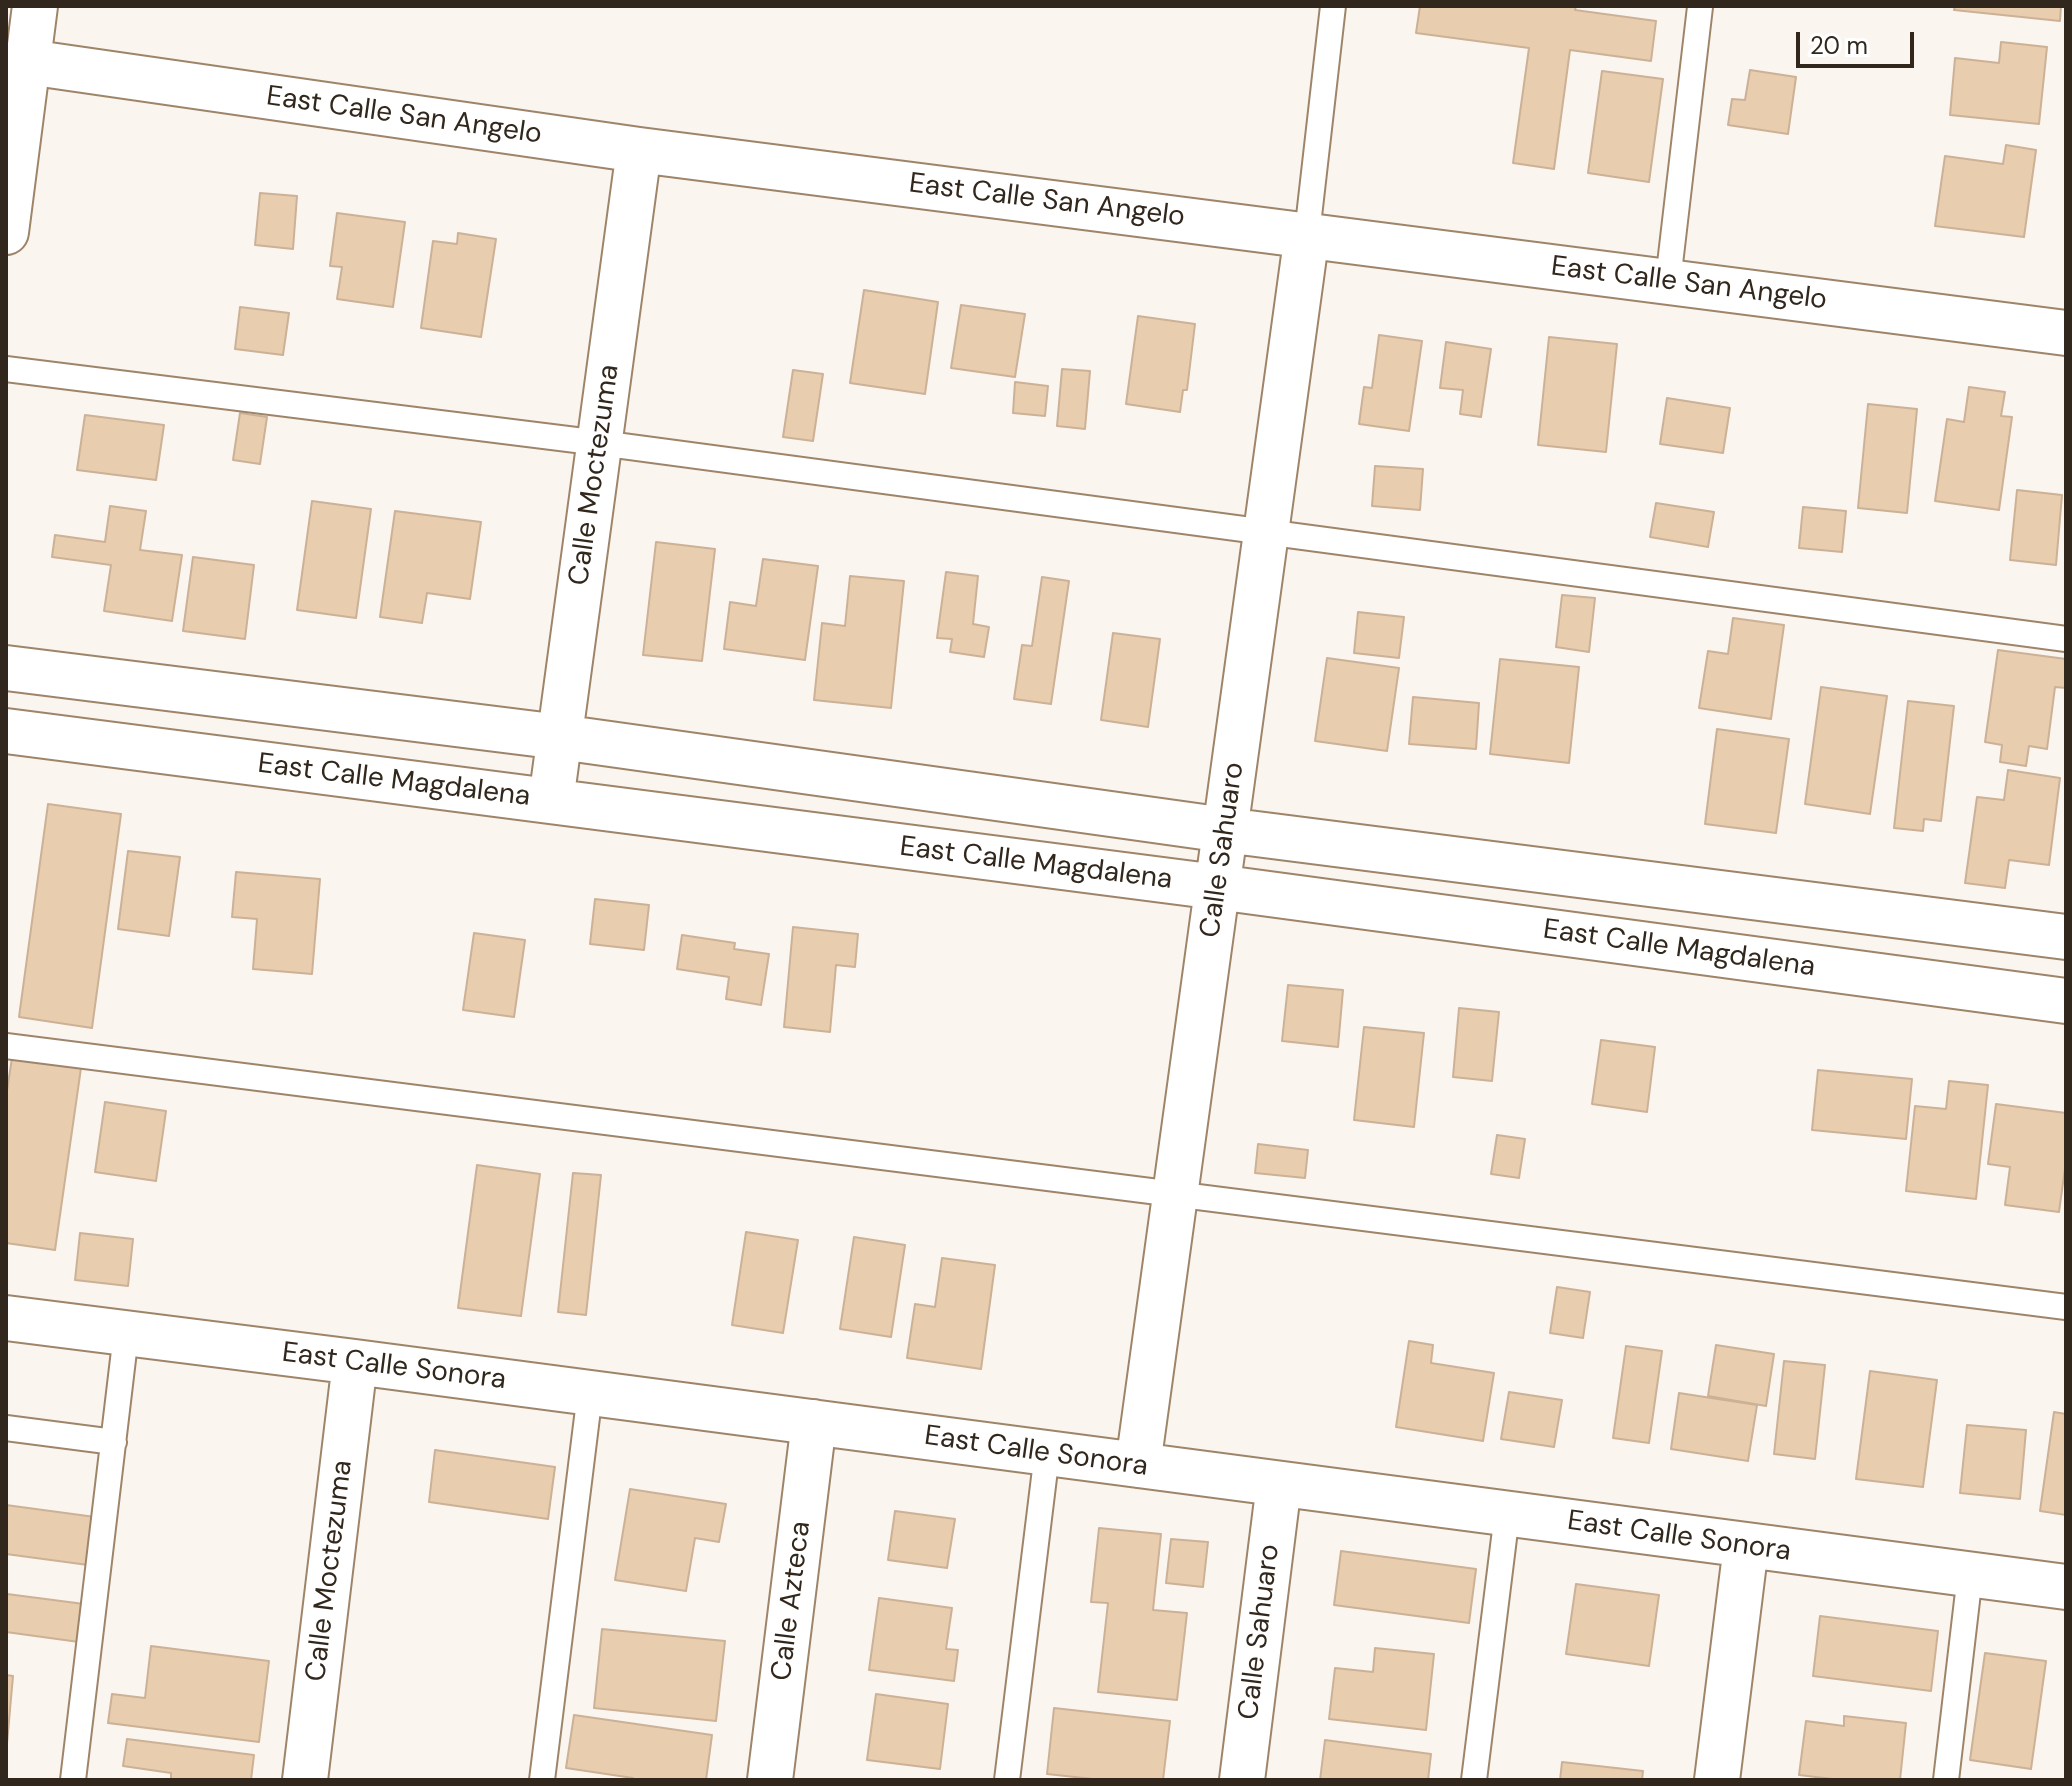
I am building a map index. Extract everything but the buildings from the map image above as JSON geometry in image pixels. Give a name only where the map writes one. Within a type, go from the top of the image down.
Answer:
[{"type":"street","points":[[6,232],[13,128],[28,62],[35,6]]},
{"type":"street","name":"East Calle San Angelo","points":[[28,62],[639,150],[2066,333]]},
{"type":"street","name":"Calle Moctezuma","points":[[551,801],[639,150]]},
{"type":"street","name":"Calle Sahuaro","points":[[1138,1465],[1307,234]]},
{"type":"street","name":"East Calle Magdalena","points":[[6,668],[560,737],[1225,830],[2066,937]]},
{"type":"street","name":"East Calle Magdalena","points":[[6,731],[1217,887],[2066,1001]]},
{"type":"street","name":"East Calle Sonora","points":[[6,1318],[2066,1587]]},
{"type":"street","name":"Calle Moctezuma","points":[[305,1780],[355,1362]]},
{"type":"street","name":"Calle Azteca","points":[[770,1780],[814,1422]]},
{"type":"street","name":"Calle Sahuaro","points":[[1242,1780],[1279,1484]]},
{"type":"street","points":[[1717,1780],[1746,1546]]},
{"type":"lane","points":[[1307,234],[1333,6]]},
{"type":"lane","points":[[1668,281],[1700,7]]},
{"type":"lane","points":[[6,369],[600,443],[2066,639]]},
{"type":"lane","points":[[6,1046],[2066,1307]]},
{"type":"lane","points":[[73,1780],[126,1334]]},
{"type":"lane","points":[[542,1780],[590,1393]]},
{"type":"lane","points":[[6,1428],[114,1442]]},
{"type":"lane","points":[[1007,1780],[1047,1453]]},
{"type":"lane","points":[[1474,1780],[1507,1514]]},
{"type":"lane","points":[[1946,1780],[1970,1575]]}]
